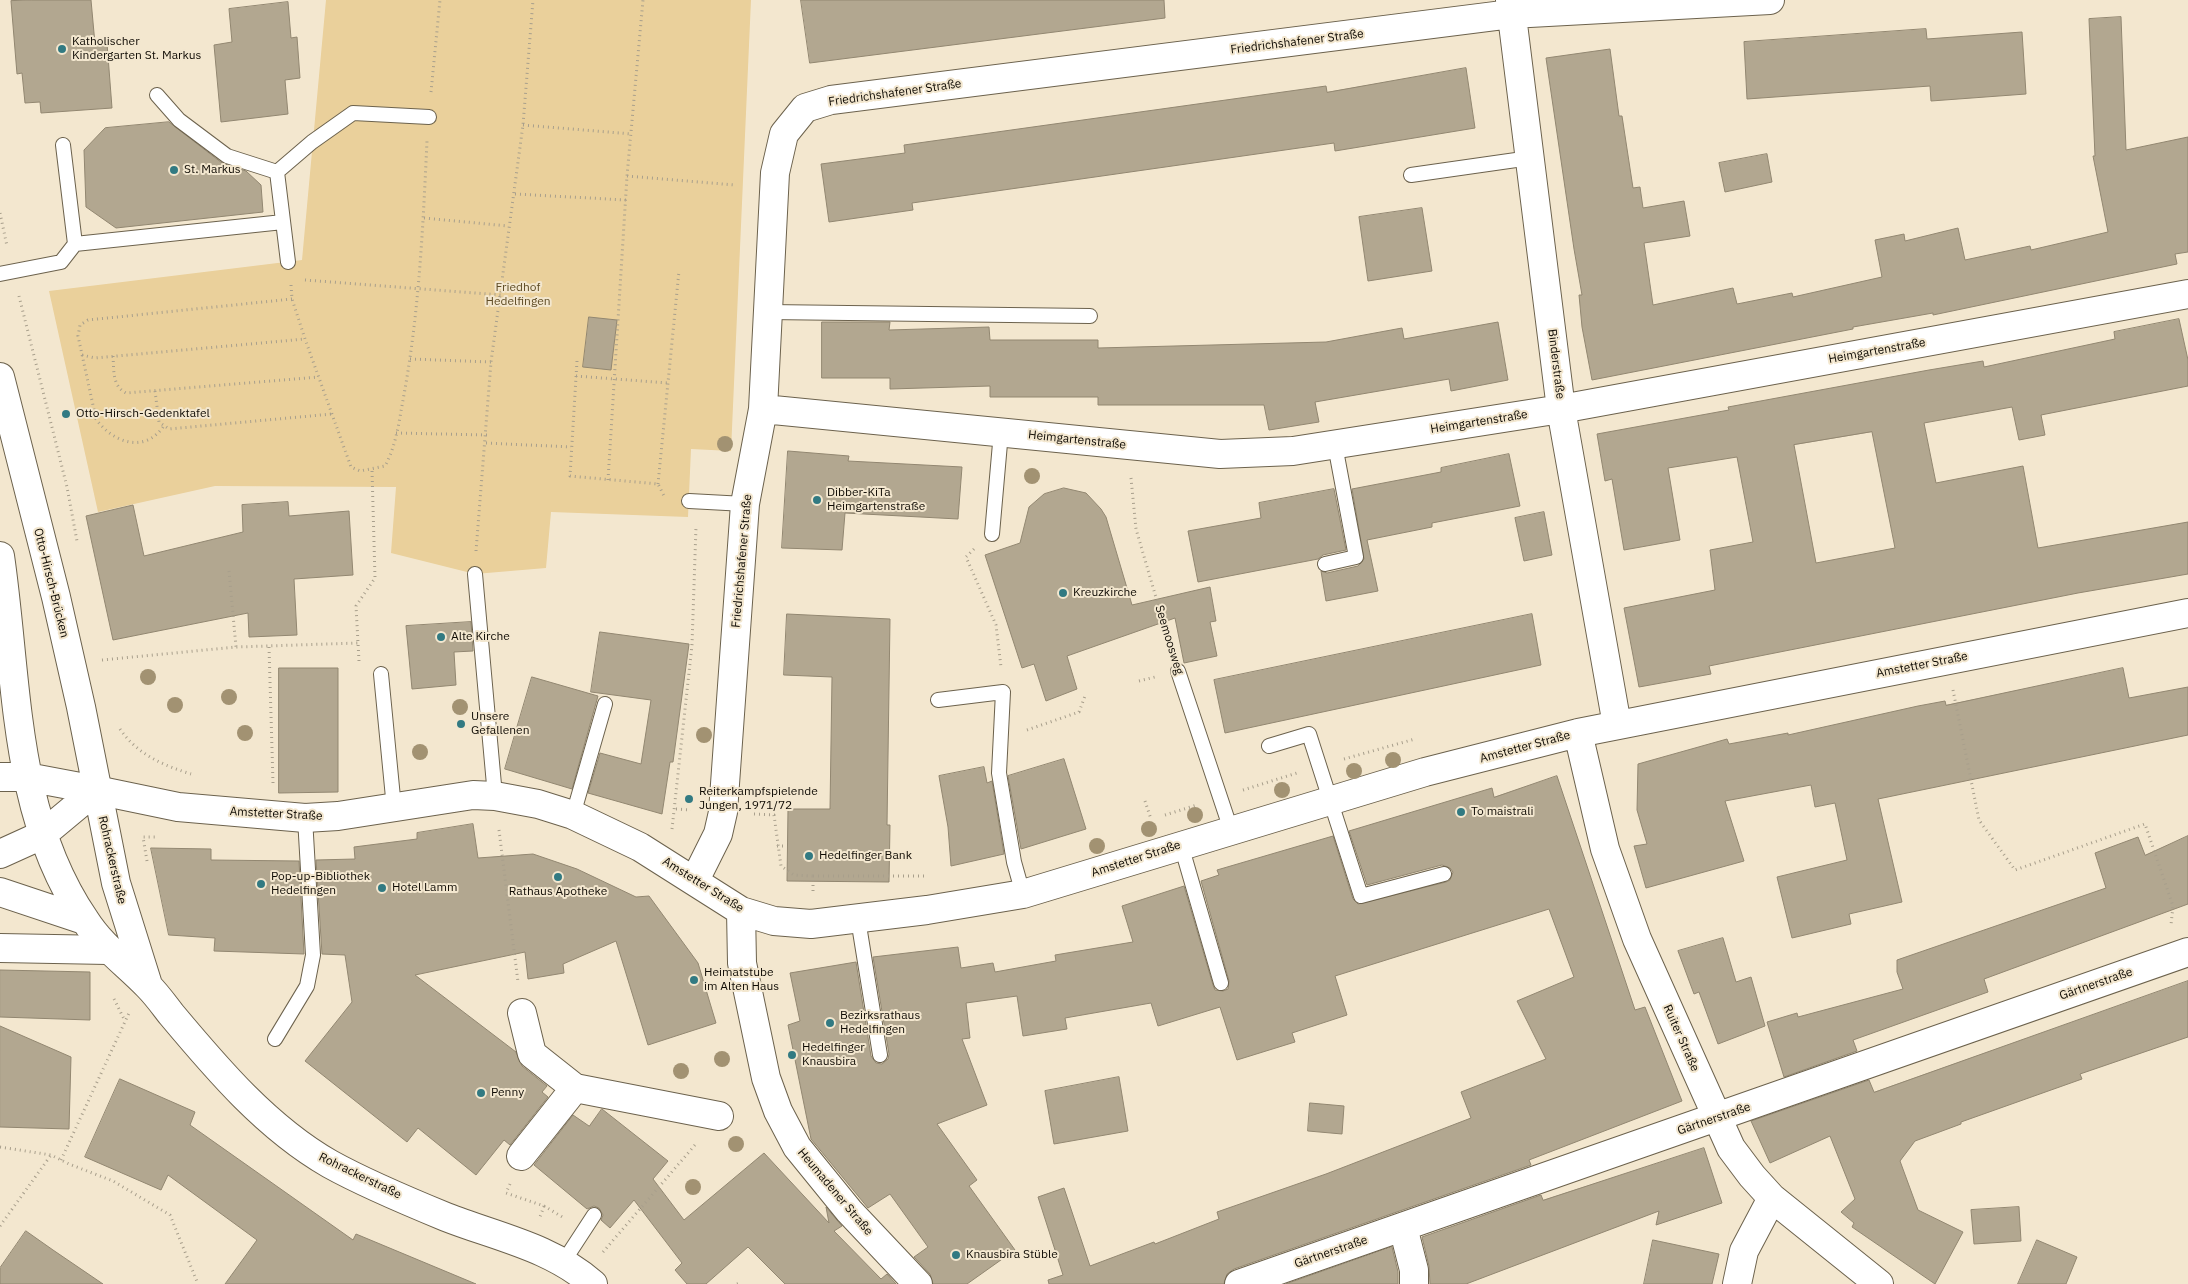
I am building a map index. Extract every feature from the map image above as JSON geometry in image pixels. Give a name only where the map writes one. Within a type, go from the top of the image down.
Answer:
[{"type":"street","name":"Friedrichshafener Straße","points":[[695,880],[718,834],[723,812],[745,504],[763,409],[775,173],[784,134],[805,108],[830,100],[1511,7],[1770,0]]},
{"type":"street","name":"Binderstraße","points":[[1511,7],[1561,409],[1616,725]]},
{"type":"street","name":"Heimgartenstraße","points":[[763,409],[1220,454],[1293,451],[1561,409],[2188,294]]},
{"type":"street","name":"Otto-Hirsch-Brücken","points":[[0,377],[56,597],[81,707],[96,790]]},
{"type":"street","points":[[0,556],[13,681],[27,777]]},
{"type":"street","name":"Amstetter Straße","points":[[0,777],[27,777],[178,807],[306,818],[338,816],[473,795],[495,796],[538,804],[573,815],[640,847],[695,880],[741,911],[774,921],[811,924],[927,910],[1023,894],[1425,772],[1578,733],[2188,613]]},
{"type":"street","name":"Ruiter Straße","points":[[1578,733],[1606,849],[1637,939],[1731,1148],[1752,1176],[1772,1198],[1879,1284]]},
{"type":"street","name":"Rohrackerstraße","points":[[27,777],[42,835],[61,878],[84,920],[108,950],[148,986],[196,1043],[256,1107],[292,1140],[330,1164],[446,1217],[529,1245],[580,1273]]},
{"type":"street","points":[[0,854],[42,835],[96,790]]},
{"type":"street","name":"Rohrackerstraße","points":[[96,790],[117,889],[148,986]]},
{"type":"street","points":[[0,892],[84,920]]},
{"type":"street","name":"Heumadener Straße","points":[[741,911],[742,963],[766,1078],[778,1112],[797,1147],[849,1211],[918,1284]]},
{"type":"street","points":[[0,948],[108,950]]},
{"type":"street","name":"Gärtnerstraße","points":[[1239,1284],[2178,956]]},
{"type":"street","points":[[522,1013],[532,1054],[575,1088],[719,1116]]},
{"type":"street","points":[[521,1156],[575,1088]]},
{"type":"street","points":[[1737,1284],[1744,1251],[1772,1198]]},
{"type":"street","points":[[1403,1227],[1414,1270],[1414,1284]]},
{"type":"lane","points":[[157,95],[179,120],[227,156],[277,172]]},
{"type":"lane","points":[[277,172],[312,142],[353,113],[429,116]]},
{"type":"lane","points":[[6,273],[61,262],[75,244],[63,145]]},
{"type":"lane","points":[[1411,175],[1530,158]]},
{"type":"lane","points":[[277,172],[288,262]]},
{"type":"lane","points":[[75,244],[283,222]]},
{"type":"lane","points":[[768,312],[1090,316]]},
{"type":"lane","points":[[992,534],[1001,432]]},
{"type":"lane","points":[[1325,564],[1356,557],[1335,445]]},
{"type":"lane","points":[[693,501],[745,504]]},
{"type":"lane","points":[[475,574],[495,796]]},
{"type":"lane","name":"Seemoosweg","points":[[1178,671],[1231,830]]},
{"type":"lane","points":[[381,674],[394,808]]},
{"type":"lane","points":[[938,700],[1003,692],[999,773],[1014,862],[1023,894]]},
{"type":"lane","points":[[573,815],[605,704]]},
{"type":"lane","points":[[1269,746],[1309,734],[1362,896],[1444,874]]},
{"type":"lane","points":[[275,1039],[307,986],[313,955],[306,818]]},
{"type":"lane","points":[[1181,845],[1221,983]]},
{"type":"lane","points":[[858,919],[880,1055]]},
{"type":"lane","points":[[580,1273],[594,1215]]},
{"type":"path","points":[[288,262],[292,298],[351,467],[360,471],[385,466],[396,433],[410,359],[424,218],[429,116],[440,0]]},
{"type":"path","points":[[475,574],[487,435],[491,362],[501,295],[508,226],[515,194],[523,125],[533,0]]},
{"type":"path","points":[[608,480],[627,176],[643,0]]},
{"type":"path","points":[[523,125],[632,134]]},
{"type":"path","points":[[627,176],[735,185]]},
{"type":"path","points":[[515,194],[626,200]]},
{"type":"path","points":[[0,213],[6,273],[67,487],[78,546]]},
{"type":"path","points":[[424,218],[508,226]]},
{"type":"path","points":[[666,862],[676,809],[692,645],[693,501],[666,500],[658,484],[678,271]]},
{"type":"path","points":[[290,279],[501,295]]},
{"type":"path","points":[[163,427],[156,436],[144,441],[127,442],[114,438],[104,430],[96,419],[78,336],[80,326],[88,320],[292,298]]},
{"type":"path","points":[[82,354],[95,358],[305,339]]},
{"type":"path","points":[[113,356],[114,377],[120,390],[134,393],[318,377]]},
{"type":"path","points":[[410,359],[491,362]]},
{"type":"path","points":[[577,362],[570,476],[658,484]]},
{"type":"path","points":[[576,376],[668,382]]},
{"type":"path","points":[[155,391],[157,416],[163,427]]},
{"type":"path","points":[[163,427],[176,429],[332,414]]},
{"type":"path","points":[[396,433],[487,435]]},
{"type":"path","points":[[486,443],[571,447]]},
{"type":"path","name":"Seemoosweg","points":[[1129,446],[1136,529],[1178,671]]},
{"type":"path","points":[[359,662],[356,606],[375,578],[372,470]]},
{"type":"path","points":[[992,534],[966,557],[996,625],[1001,651],[1003,692]]},
{"type":"path","points":[[229,571],[236,647]]},
{"type":"path","points":[[101,668],[99,660],[236,647],[358,644]]},
{"type":"path","points":[[269,646],[273,786]]},
{"type":"path","points":[[1947,660],[1979,820],[2015,870],[2145,824],[2173,906],[2178,956]]},
{"type":"path","points":[[1001,738],[1078,712],[1085,696]]},
{"type":"path","points":[[116,724],[128,742],[152,760],[193,775]]},
{"type":"path","points":[[495,796],[522,1013]]},
{"type":"path","points":[[1145,800],[1151,819]]},
{"type":"path","points":[[777,846],[787,846]]},
{"type":"path","points":[[787,871],[794,875],[813,876],[889,876]]},
{"type":"path","points":[[813,876],[813,881]]},
{"type":"path","points":[[61,1160],[124,1019],[148,986]]},
{"type":"path","points":[[580,1273],[676,1168],[719,1116]]},
{"type":"path","points":[[0,1147],[51,1154],[61,1160],[113,1181],[170,1215],[198,1284]]},
{"type":"path","points":[[0,1226],[51,1154]]},
{"type":"path","points":[[521,1156],[506,1193],[544,1206],[529,1245]]},
{"type":"green space","name":"Friedhof Hedelfingen","points":[[326,0],[751,0],[731,451],[691,449],[688,517],[551,512],[546,568],[475,574],[391,553],[396,487],[215,486],[98,512],[49,291],[302,260]]},
{"type":"building","points":[[91,0],[95,44],[107,43],[112,108],[41,113],[40,102],[25,103],[22,73],[17,74],[11,1]]},
{"type":"building","points":[[801,0],[1164,0],[1165,18],[810,63]]},
{"type":"building","points":[[288,2],[291,38],[297,37],[300,78],[285,80],[288,114],[221,122],[214,45],[232,42],[229,9]]},
{"type":"building","points":[[2121,17],[2126,150],[2188,137],[2188,252],[2175,254],[2177,264],[1933,315],[1933,313],[1853,327],[1853,329],[1592,380],[1582,327],[1579,295],[1582,295],[1546,58],[1610,49],[1619,116],[1622,116],[1633,188],[1640,187],[1643,208],[1684,201],[1690,236],[1644,243],[1653,305],[1733,288],[1737,304],[1792,293],[1793,297],[1882,277],[1875,240],[1904,234],[1905,241],[1958,228],[1965,260],[2030,246],[2031,250],[2108,232],[2093,156],[2095,156],[2089,19]]},
{"type":"building","points":[[1926,29],[1927,39],[2022,32],[2026,94],[1931,101],[1930,86],[1747,99],[1744,42]]},
{"type":"building","points":[[1466,68],[1475,128],[1335,151],[1334,143],[912,203],[913,210],[829,222],[821,164],[905,153],[904,145],[1326,86],[1327,92]]},
{"type":"building","points":[[169,122],[222,163],[246,171],[261,185],[263,212],[116,228],[86,207],[84,150],[105,128]]},
{"type":"building","points":[[1767,154],[1772,182],[1725,192],[1719,163]]},
{"type":"building","points":[[1422,208],[1432,271],[1368,281],[1359,217]]},
{"type":"building","points":[[589,317],[617,320],[611,370],[583,367]]},
{"type":"building","points":[[2179,319],[2188,360],[2188,386],[2041,415],[2045,435],[2019,440],[2012,407],[1924,423],[1936,483],[2023,466],[2038,548],[2188,522],[2188,574],[2078,593],[1709,666],[1711,674],[1639,687],[1624,608],[1715,590],[1710,550],[1753,542],[1737,457],[1668,468],[1680,540],[1624,550],[1612,479],[1605,481],[1597,434],[1729,410],[1728,407],[1929,370],[1983,361],[1984,367],[2115,339],[2114,332]],"holes":[[[1872,432],[1895,548],[1816,563],[1794,445]]]},
{"type":"building","points":[[822,322],[890,322],[889,330],[989,327],[990,340],[1098,340],[1098,348],[1326,342],[1402,328],[1404,339],[1498,322],[1508,380],[1451,391],[1449,379],[1315,402],[1319,422],[1269,430],[1264,405],[1098,405],[1098,397],[990,397],[990,386],[890,389],[890,378],[822,378]]},
{"type":"building","points":[[788,451],[849,456],[848,461],[962,467],[958,519],[845,513],[842,550],[782,548]]},
{"type":"building","points":[[1509,454],[1520,506],[1432,523],[1432,527],[1367,540],[1378,591],[1326,601],[1321,571],[1327,573],[1358,566],[1364,559],[1352,489],[1441,472],[1441,468]]},
{"type":"building","name":"Kreuzkirche","points":[[1064,488],[1086,493],[1106,517],[1132,605],[1210,587],[1216,621],[1210,622],[1217,656],[1184,663],[1175,618],[1067,656],[1077,689],[1046,701],[1034,664],[1022,668],[985,555],[1020,543],[1029,507],[1044,494]]},
{"type":"building","points":[[1334,489],[1346,550],[1323,555],[1318,559],[1198,582],[1188,531],[1261,518],[1259,503]]},
{"type":"building","points":[[288,502],[289,516],[349,511],[353,575],[294,579],[297,635],[249,637],[248,613],[113,640],[86,516],[133,505],[144,556],[243,532],[242,505]]},
{"type":"building","points":[[1544,512],[1552,555],[1524,561],[1515,518]]},
{"type":"building","points":[[787,614],[890,619],[887,825],[890,825],[889,882],[787,881],[788,809],[830,809],[832,677],[784,675]]},
{"type":"building","points":[[1532,614],[1541,665],[1225,733],[1214,680]]},
{"type":"building","name":"Alte Kirche","points":[[471,622],[473,651],[454,652],[456,685],[412,689],[406,626]]},
{"type":"building","points":[[600,632],[689,644],[673,762],[670,762],[662,814],[588,793],[600,753],[641,764],[651,700],[591,692]]},
{"type":"building","points":[[279,668],[338,668],[338,792],[279,793]]},
{"type":"building","points":[[2123,668],[2129,698],[2188,687],[2188,735],[1878,799],[1902,902],[1849,914],[1851,924],[1792,938],[1777,877],[1847,860],[1835,803],[1815,807],[1811,785],[1725,801],[1744,861],[1646,888],[1634,846],[1647,844],[1637,810],[1638,764],[1727,739],[1729,744],[1788,733],[1788,735],[1918,706],[1945,701],[1946,705]]},
{"type":"building","points":[[532,677],[598,696],[572,789],[505,769]]},
{"type":"building","points":[[1064,759],[1086,829],[1021,849],[1008,776]]},
{"type":"building","points":[[984,767],[987,783],[992,781],[1004,854],[951,866],[948,827],[939,776]]},
{"type":"building","points":[[1557,776],[1635,1010],[1645,1007],[1682,1101],[1529,1160],[1531,1165],[1234,1269],[1227,1274],[1224,1284],[1049,1284],[1048,1280],[1063,1275],[1038,1197],[1064,1188],[1090,1266],[1154,1242],[1155,1244],[1219,1219],[1217,1212],[1326,1174],[1471,1118],[1461,1092],[1546,1059],[1517,1001],[1574,977],[1549,909],[1335,976],[1347,1015],[1292,1033],[1295,1042],[1237,1060],[1220,1007],[1158,1026],[1151,1003],[1065,1018],[1067,1029],[1023,1036],[1017,996],[966,1003],[970,1038],[962,1039],[987,1105],[937,1124],[977,1180],[969,1186],[1015,1250],[967,1284],[933,1284],[930,1274],[914,1257],[928,1247],[890,1194],[868,1208],[811,1139],[788,1025],[800,1021],[790,973],[856,962],[871,1056],[876,1063],[882,1064],[888,1059],[889,1054],[873,957],[958,947],[961,968],[993,963],[995,972],[1056,961],[1055,955],[1133,942],[1122,906],[1184,886],[1213,985],[1215,990],[1223,991],[1228,989],[1229,981],[1201,881],[1219,875],[1217,870],[1333,836],[1353,899],[1358,904],[1446,882],[1450,880],[1453,872],[1450,868],[1442,865],[1367,885],[1349,831],[1492,788],[1494,797]]},
{"type":"building","points":[[473,824],[478,858],[533,854],[577,869],[636,897],[649,896],[698,963],[716,1023],[648,1045],[616,941],[563,964],[564,973],[528,979],[525,952],[415,975],[516,1052],[522,1066],[547,1086],[542,1092],[548,1097],[510,1145],[504,1140],[476,1175],[418,1128],[407,1142],[305,1061],[352,1002],[345,955],[322,954],[316,860],[355,859],[354,847],[417,839],[417,833]]},
{"type":"building","points":[[2188,836],[2188,904],[1984,979],[1988,992],[1853,1040],[1857,1051],[1784,1077],[1767,1022],[1797,1013],[1798,1017],[1903,989],[1897,972],[1897,960],[2106,888],[2095,853],[2138,837],[2145,855]]},
{"type":"building","points":[[151,848],[211,849],[211,860],[299,861],[304,954],[214,951],[215,938],[169,935]]},
{"type":"building","points":[[1723,938],[1736,982],[1751,977],[1765,1026],[1718,1044],[1699,992],[1694,994],[1678,951]]},
{"type":"building","points":[[0,970],[90,972],[90,1020],[0,1017]]},
{"type":"building","points":[[2188,981],[2188,1037],[2080,1074],[2082,1079],[1961,1122],[1961,1124],[1915,1141],[1900,1161],[1918,1210],[1963,1232],[1935,1284],[1852,1227],[1854,1223],[1841,1212],[1855,1199],[1830,1136],[1770,1163],[1751,1121],[1869,1080],[1874,1092]]},
{"type":"building","points":[[0,1026],[71,1057],[69,1129],[0,1127]]},
{"type":"building","points":[[1119,1077],[1128,1131],[1054,1144],[1045,1091]]},
{"type":"building","points":[[120,1079],[195,1112],[190,1125],[353,1240],[356,1234],[476,1284],[225,1284],[257,1240],[168,1175],[161,1190],[85,1157]]},
{"type":"building","points":[[1310,1103],[1344,1106],[1342,1134],[1308,1131]]},
{"type":"building","points":[[602,1109],[668,1161],[653,1179],[684,1220],[764,1153],[829,1223],[826,1207],[842,1226],[834,1231],[881,1279],[887,1274],[896,1284],[785,1284],[748,1247],[706,1284],[687,1284],[675,1270],[682,1263],[634,1200],[610,1228],[601,1220],[603,1215],[599,1208],[594,1206],[587,1209],[534,1165],[573,1115],[589,1126]]},
{"type":"building","points":[[1704,1148],[1722,1203],[1656,1225],[1659,1211],[1466,1284],[1430,1284],[1429,1266],[1422,1237],[1541,1195],[1543,1200]]},
{"type":"building","points":[[2019,1207],[2021,1241],[1974,1244],[1971,1210]]},
{"type":"building","points":[[26,1231],[103,1284],[0,1284],[0,1268]]},
{"type":"building","points":[[1653,1240],[1719,1254],[1712,1284],[1644,1284]]},
{"type":"building","points":[[2037,1240],[2077,1257],[2066,1284],[2018,1284]]},
{"type":"building","points":[[1392,1247],[1398,1272],[1398,1284],[1286,1284]]},
{"type":"place","name":"Katholischer Kindergarten St. Markus","points":[[62,49]]},
{"type":"place","name":"St. Markus","points":[[174,170]]},
{"type":"place","name":"Otto-Hirsch-Gedenktafel","points":[[66,414]]},
{"type":"place","name":"Dibber-KiTa Heimgartenstraße","points":[[817,500]]},
{"type":"place","name":"Kreuzkirche","points":[[1063,593]]},
{"type":"place","name":"Alte Kirche","points":[[441,637]]},
{"type":"place","name":"Unsere Gefallenen","points":[[461,724]]},
{"type":"place","name":"Reiterkampfspielende Jungen, 1971/72","points":[[689,799]]},
{"type":"place","name":"To maistrali","points":[[1461,812]]},
{"type":"place","name":"Hedelfinger Bank","points":[[809,856]]},
{"type":"place","name":"Rathaus Apotheke","points":[[558,877]]},
{"type":"place","name":"Pop-up-Bibliothek Hedelfingen","points":[[261,884]]},
{"type":"place","name":"Hotel Lamm","points":[[382,888]]},
{"type":"place","name":"Heimatstube im Alten Haus","points":[[694,980]]},
{"type":"place","name":"Bezirksrathaus Hedelfingen","points":[[830,1023]]},
{"type":"place","name":"Hedelfinger Knausbira","points":[[792,1055]]},
{"type":"place","name":"Penny","points":[[481,1093]]},
{"type":"place","name":"Knausbira Stüble","points":[[956,1255]]}]
